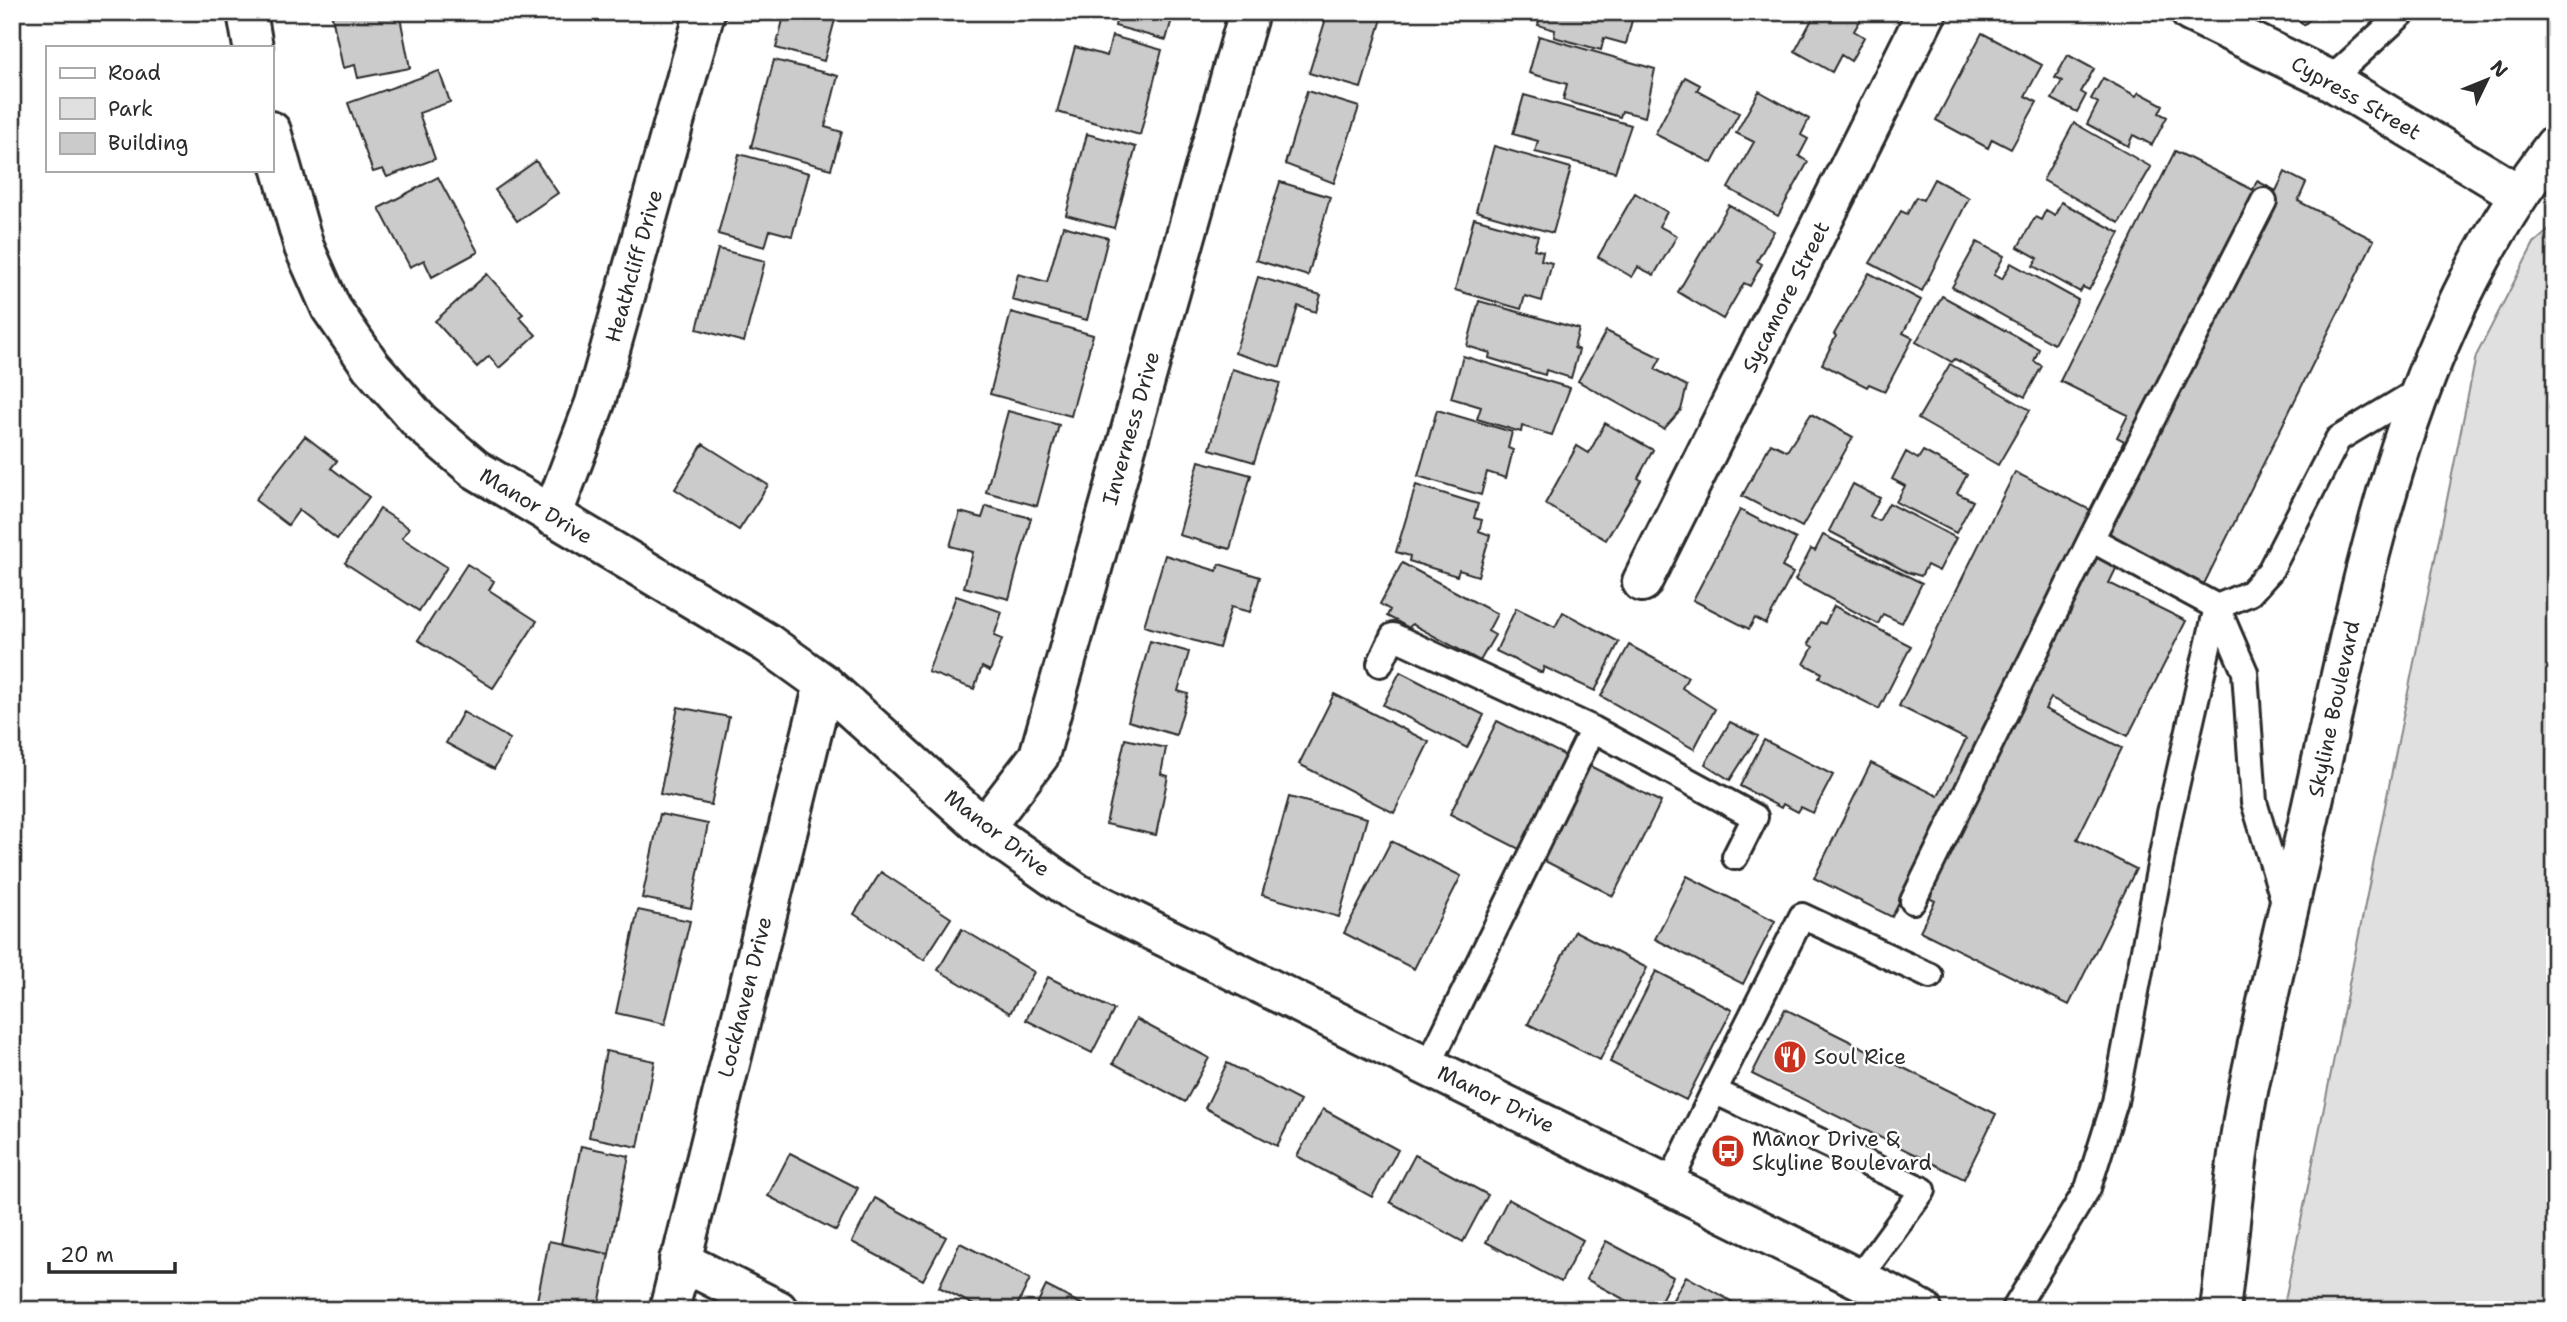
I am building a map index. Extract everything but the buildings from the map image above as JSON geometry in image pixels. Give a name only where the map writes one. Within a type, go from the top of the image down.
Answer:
[{"type":"street","points":[[247,12],[253,46]]},
{"type":"street","name":"Heathcliff Drive","points":[[552,516],[595,403],[705,12]]},
{"type":"street","name":"Inverness Drive","points":[[984,828],[1039,755],[1249,12]]},
{"type":"street","name":"Sycamore Street","points":[[1642,582],[1927,12]]},
{"type":"street","name":"Cypress Street","points":[[2190,12],[2330,80],[2517,193]]},
{"type":"street","name":"Manor Drive","points":[[273,139],[310,259],[331,308],[371,366],[419,422],[475,469],[767,643],[824,684],[984,828],[1078,894],[1922,1310]]},
{"type":"street","name":"Skyline Boulevard","points":[[2220,1310],[2247,1098],[2366,559],[2395,461],[2421,389],[2465,289],[2517,193],[2555,145]]},
{"type":"street","name":"Lockhaven Drive","points":[[669,1310],[824,684]]},
{"type":"street","points":[[679,1261],[778,1310]]},
{"type":"lane","points":[[2330,80],[2404,12]]},
{"type":"lane","points":[[1913,901],[2091,540],[2263,201]]},
{"type":"lane","points":[[2217,607],[2250,593],[2270,570],[2338,439],[2421,389]]},
{"type":"lane","points":[[2091,540],[2217,607],[2245,672],[2254,802],[2288,915]]},
{"type":"lane","points":[[2014,1310],[2088,1188],[2115,1101],[2170,813],[2217,607]]},
{"type":"lane","points":[[1380,664],[1394,636],[1593,729],[1755,817],[1735,857]]},
{"type":"lane","points":[[1428,1066],[1593,729]]},
{"type":"lane","points":[[1669,1185],[1802,916],[1930,976]]},
{"type":"lane","points":[[1714,1091],[1923,1190],[1858,1279]]},
{"type":"green space","points":[[2555,225],[2555,1310],[2283,1310],[2476,356],[2534,243]]},
{"type":"place","name":"Soul Rice","points":[[1790,1057]]},
{"type":"place","name":"Manor Drive & Skyline Boulevard","points":[[1728,1151]]}]
